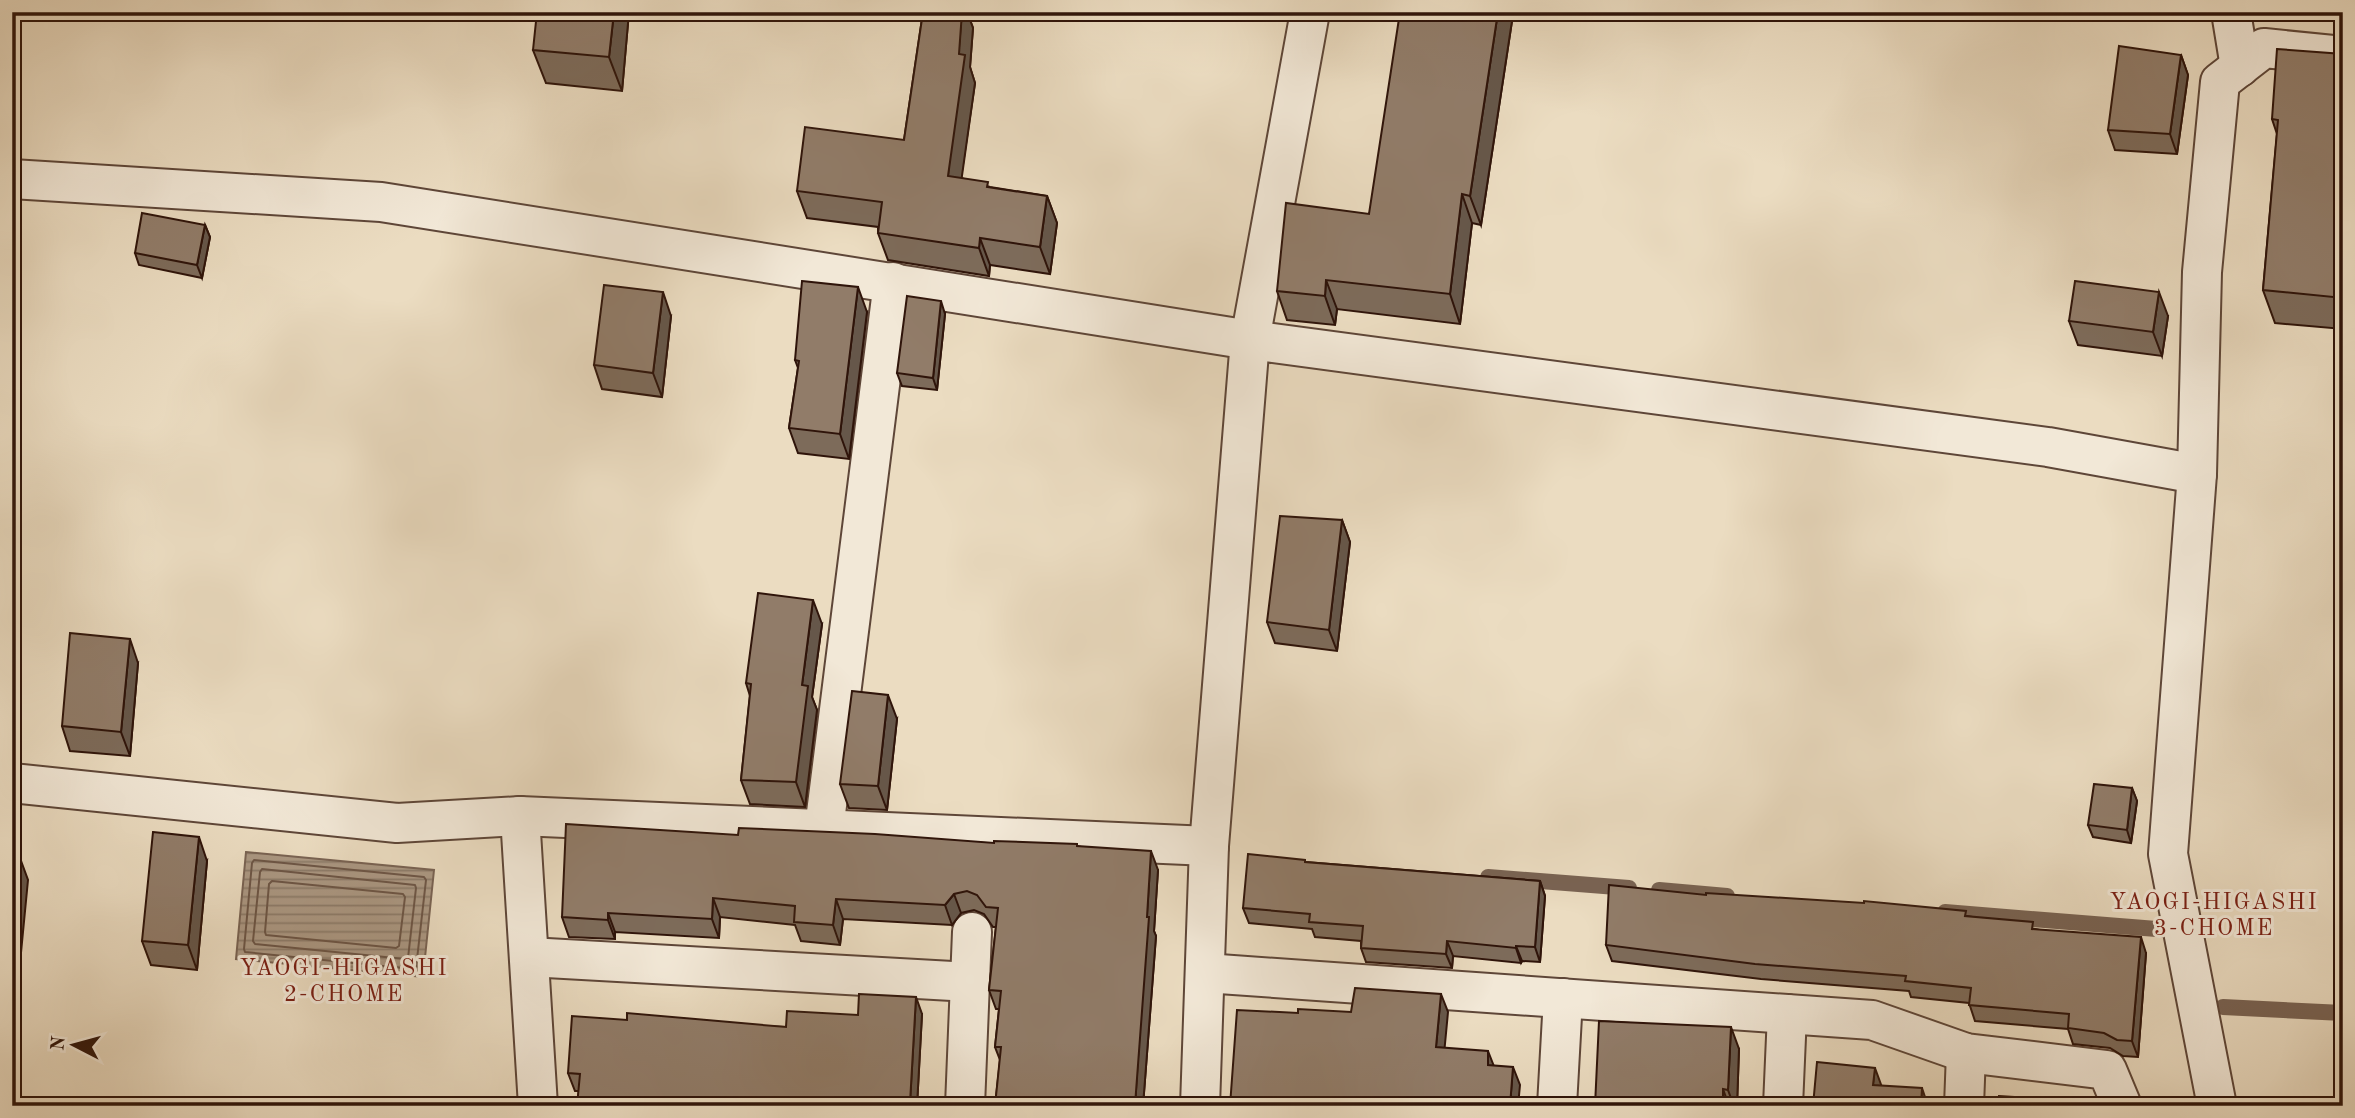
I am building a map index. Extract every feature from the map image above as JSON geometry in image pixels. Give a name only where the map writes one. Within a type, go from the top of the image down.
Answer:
[{"type":"street","points":[[1200,1106],[1209,846],[1250,340],[1310,12]]},
{"type":"street","points":[[2231,12],[2240,67]]},
{"type":"street","points":[[2217,1106],[2168,855],[2197,474],[2202,272],[2220,82],[2264,48],[2343,55]]},
{"type":"street","points":[[12,179],[381,202],[1250,340],[2048,447],[2197,474]]},
{"type":"street","points":[[824,829],[893,282]]},
{"type":"street","points":[[12,783],[397,823],[520,816],[1209,846]]},
{"type":"street","points":[[520,816],[538,1106]]},
{"type":"street","points":[[965,1106],[972,932]]},
{"type":"street","points":[[529,957],[970,982]]},
{"type":"street","points":[[1205,973],[1872,1020],[1966,1053],[2107,1070],[2122,1106]]},
{"type":"street","points":[[1557,1106],[1563,998]]},
{"type":"street","points":[[1783,1106],[1787,1014]]},
{"type":"street","points":[[1964,1106],[1966,1053]]},
{"type":"water","points":[[246,852],[434,870],[423,977],[236,959]]},
{"type":"building","points":[[537,12],[614,12],[609,57],[533,50]]},
{"type":"building","points":[[923,12],[962,12],[959,54],[965,55],[948,176],[988,182],[987,187],[1047,196],[1040,247],[980,238],[979,248],[878,233],[882,202],[797,191],[805,127],[904,140]]},
{"type":"building","points":[[1400,12],[1498,12],[1470,196],[1462,194],[1450,294],[1326,280],[1325,296],[1277,291],[1286,203],[1369,214]]},
{"type":"building","points":[[2119,46],[2181,55],[2170,134],[2108,130]]},
{"type":"building","points":[[2277,49],[2343,54],[2343,298],[2263,290],[2278,120],[2272,119]]},
{"type":"building","points":[[142,213],[205,225],[197,265],[135,253]]},
{"type":"building","points":[[802,281],[858,287],[840,434],[789,428],[799,361],[795,360]]},
{"type":"building","points":[[2075,281],[2159,292],[2153,332],[2069,321]]},
{"type":"building","points":[[604,285],[663,292],[653,373],[594,365]]},
{"type":"building","points":[[907,296],[941,301],[933,378],[897,373]]},
{"type":"building","points":[[1280,516],[1342,520],[1329,630],[1267,622]]},
{"type":"building","points":[[758,593],[813,600],[802,685],[808,686],[796,782],[741,780],[751,684],[746,683]]},
{"type":"building","points":[[70,633],[130,639],[121,732],[62,726]]},
{"type":"building","points":[[2343,660],[2343,760],[2335,759]]},
{"type":"building","points":[[852,691],[888,695],[878,786],[840,784]]},
{"type":"building","points":[[2094,784],[2132,788],[2127,830],[2088,825]]},
{"type":"building","points":[[566,824],[738,835],[739,828],[875,834],[994,843],[1077,844],[1151,851],[1149,917],[1135,1105],[1066,1102],[1065,1106],[995,1106],[1001,1047],[995,1047],[1001,991],[989,990],[998,908],[986,907],[977,895],[967,891],[954,894],[945,905],[836,899],[833,925],[794,922],[795,906],[713,898],[712,919],[608,913],[608,920],[562,917]]},
{"type":"building","points":[[153,832],[199,837],[188,945],[142,941]]},
{"type":"building","points":[[1248,854],[1305,862],[1540,881],[1535,947],[1516,948],[1447,941],[1446,954],[1361,948],[1363,926],[1309,922],[1310,914],[1243,908]]},
{"type":"building","points":[[1609,885],[1706,895],[1864,901],[1966,911],[1965,916],[2033,922],[2032,929],[2141,937],[2132,1041],[2117,1040],[2104,1033],[2068,1028],[2069,1014],[1969,1005],[1971,988],[1905,981],[1906,976],[1755,964],[1606,945]]},
{"type":"building","points":[[1355,988],[1441,994],[1436,1047],[1488,1051],[1488,1065],[1513,1067],[1510,1106],[1230,1106],[1237,1010],[1351,1012]]},
{"type":"building","points":[[859,994],[916,997],[910,1103],[904,1103],[903,1106],[577,1106],[580,1074],[568,1073],[572,1016],[627,1020],[627,1013],[786,1027],[787,1011],[858,1015]]},
{"type":"building","points":[[1599,1021],[1731,1027],[1728,1090],[1723,1089],[1723,1106],[1595,1106]]},
{"type":"building","points":[[1817,1062],[1875,1068],[1873,1085],[1922,1088],[1921,1106],[1813,1106]]},
{"type":"building","points":[[1999,1096],[2045,1099],[2045,1106],[1999,1106]]},
{"type":"waterway","points":[[1488,877],[1629,888]]},
{"type":"waterway","points":[[1659,890],[1727,896]]},
{"type":"waterway","points":[[1945,912],[2169,930]]},
{"type":"waterway","points":[[2223,1007],[2343,1013]]},
{"type":"district","name":"YAOGI-HIGASHI 3-CHOME","points":[[2214,914]]},
{"type":"district","name":"YAOGI-HIGASHI 2-CHOME","points":[[344,980]]}]
